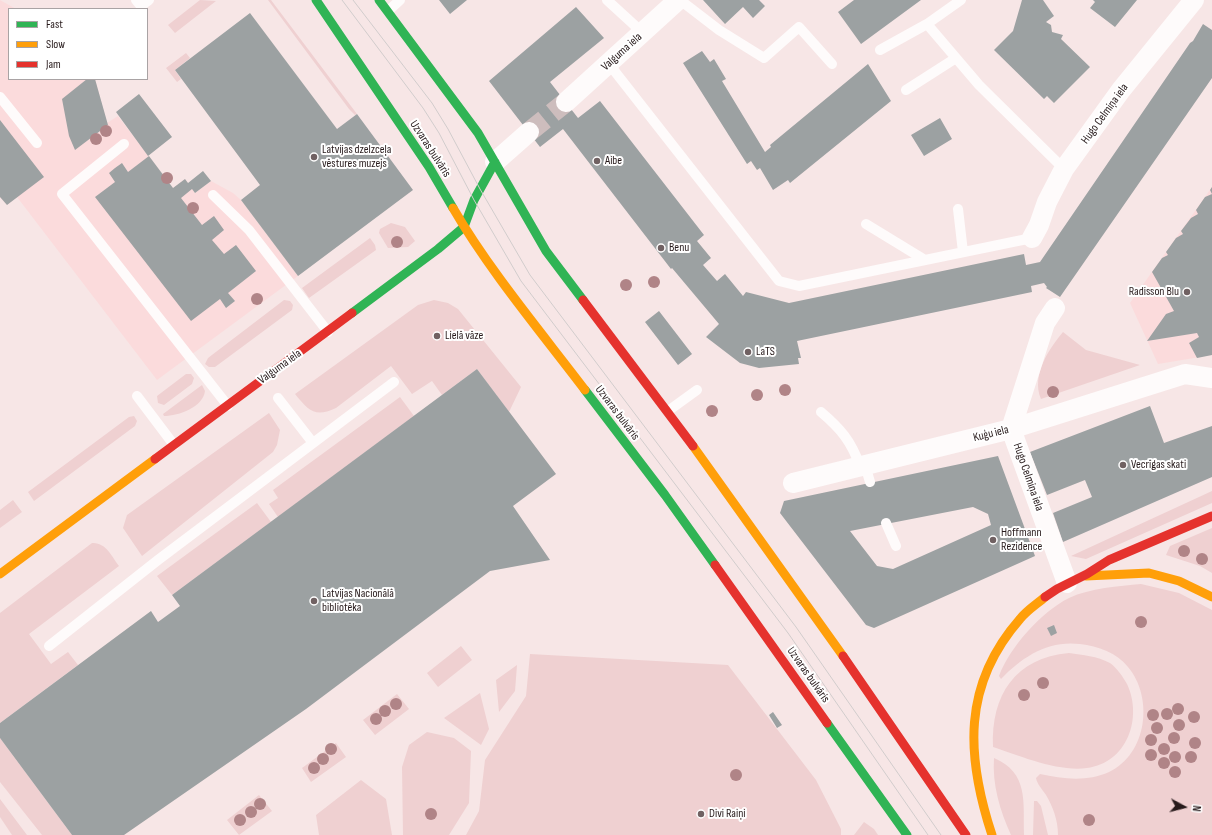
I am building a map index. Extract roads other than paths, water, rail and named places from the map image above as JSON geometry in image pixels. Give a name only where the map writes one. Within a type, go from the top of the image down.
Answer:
[{"type":"main road","name":"Uzvaras bulvāris","points":[[316,0],[429,167],[464,227],[527,314],[665,495],[907,835]]},
{"type":"main road","points":[[379,0],[478,133],[546,251],[668,411],[832,640],[966,835]]},
{"type":"main road","name":"Valguma iela","points":[[0,574],[415,268],[464,227],[474,200],[495,162]]},
{"type":"main road","points":[[992,835],[983,812],[975,777],[972,743],[974,709],[982,680],[995,651],[1013,626],[1049,593],[1107,561],[1212,516]]},
{"type":"main road","points":[[1075,580],[1149,573],[1179,581],[1212,597]]},
{"type":"street","name":"Valguma iela","points":[[566,102],[679,0]]},
{"type":"street","name":"Hugo Celmiņa iela","points":[[1032,238],[1039,224],[1046,202],[1064,169],[1121,90],[1194,0]]},
{"type":"street","name":"Valguma iela","points":[[495,162],[529,132]]},
{"type":"street","name":"Hugo Celmiņa iela","points":[[1050,316],[1011,429],[1075,580]]},
{"type":"street","name":"Kuģu iela","points":[[793,483],[865,471],[1011,429],[1185,374],[1212,378]]},
{"type":"street","points":[[1185,374],[1212,386]]},
{"type":"lane","points":[[136,0],[141,6],[149,0]]},
{"type":"lane","points":[[388,11],[400,0]]},
{"type":"lane","points":[[607,0],[643,33]]},
{"type":"lane","points":[[679,0],[719,30],[764,58],[799,27],[832,64]]},
{"type":"lane","points":[[880,50],[927,24],[961,0]]},
{"type":"lane","points":[[927,24],[979,85],[1064,169]]},
{"type":"lane","points":[[906,90],[956,58]]},
{"type":"lane","points":[[609,64],[779,281],[799,286],[1032,238]]},
{"type":"lane","points":[[0,97],[38,143]]},
{"type":"lane","points":[[124,144],[62,194],[228,406]]},
{"type":"lane","points":[[213,195],[249,230],[328,332]]},
{"type":"lane","points":[[958,209],[962,252]]},
{"type":"lane","points":[[866,224],[925,260]]},
{"type":"lane","points":[[49,646],[158,560],[394,382]]},
{"type":"lane","points":[[668,411],[697,390]]},
{"type":"lane","points":[[137,396],[174,446]]},
{"type":"lane","points":[[278,398],[313,443]]},
{"type":"lane","points":[[820,412],[837,426],[854,448],[865,471]]},
{"type":"lane","points":[[886,523],[896,546]]},
{"type":"tunnel","points":[[529,132],[566,102]]},
{"type":"tram line","points":[[342,0],[423,108],[439,133],[474,200],[521,281],[788,633],[928,835]]},
{"type":"tram line","points":[[353,0],[432,103],[530,275],[796,627],[941,835]]},
{"type":"place","name":"Latvijas dzelzceļa vēstures muzejs","points":[[314,157]]},
{"type":"place","name":"Aibe","points":[[597,161]]},
{"type":"place","name":"Benu","points":[[661,248]]},
{"type":"place","name":"Radisson Blu","points":[[1187,292]]},
{"type":"place","name":"Lielā vāze","points":[[437,336]]},
{"type":"place","name":"LaTS","points":[[748,352]]},
{"type":"place","name":"Vecrīgas skati","points":[[1123,465]]},
{"type":"place","name":"Hoffmann Rezidence","points":[[993,540]]},
{"type":"place","name":"Latvijas Nacionālā bibliotēka","points":[[314,601]]},
{"type":"place","name":"Divi Raiņi","points":[[701,814]]}]
